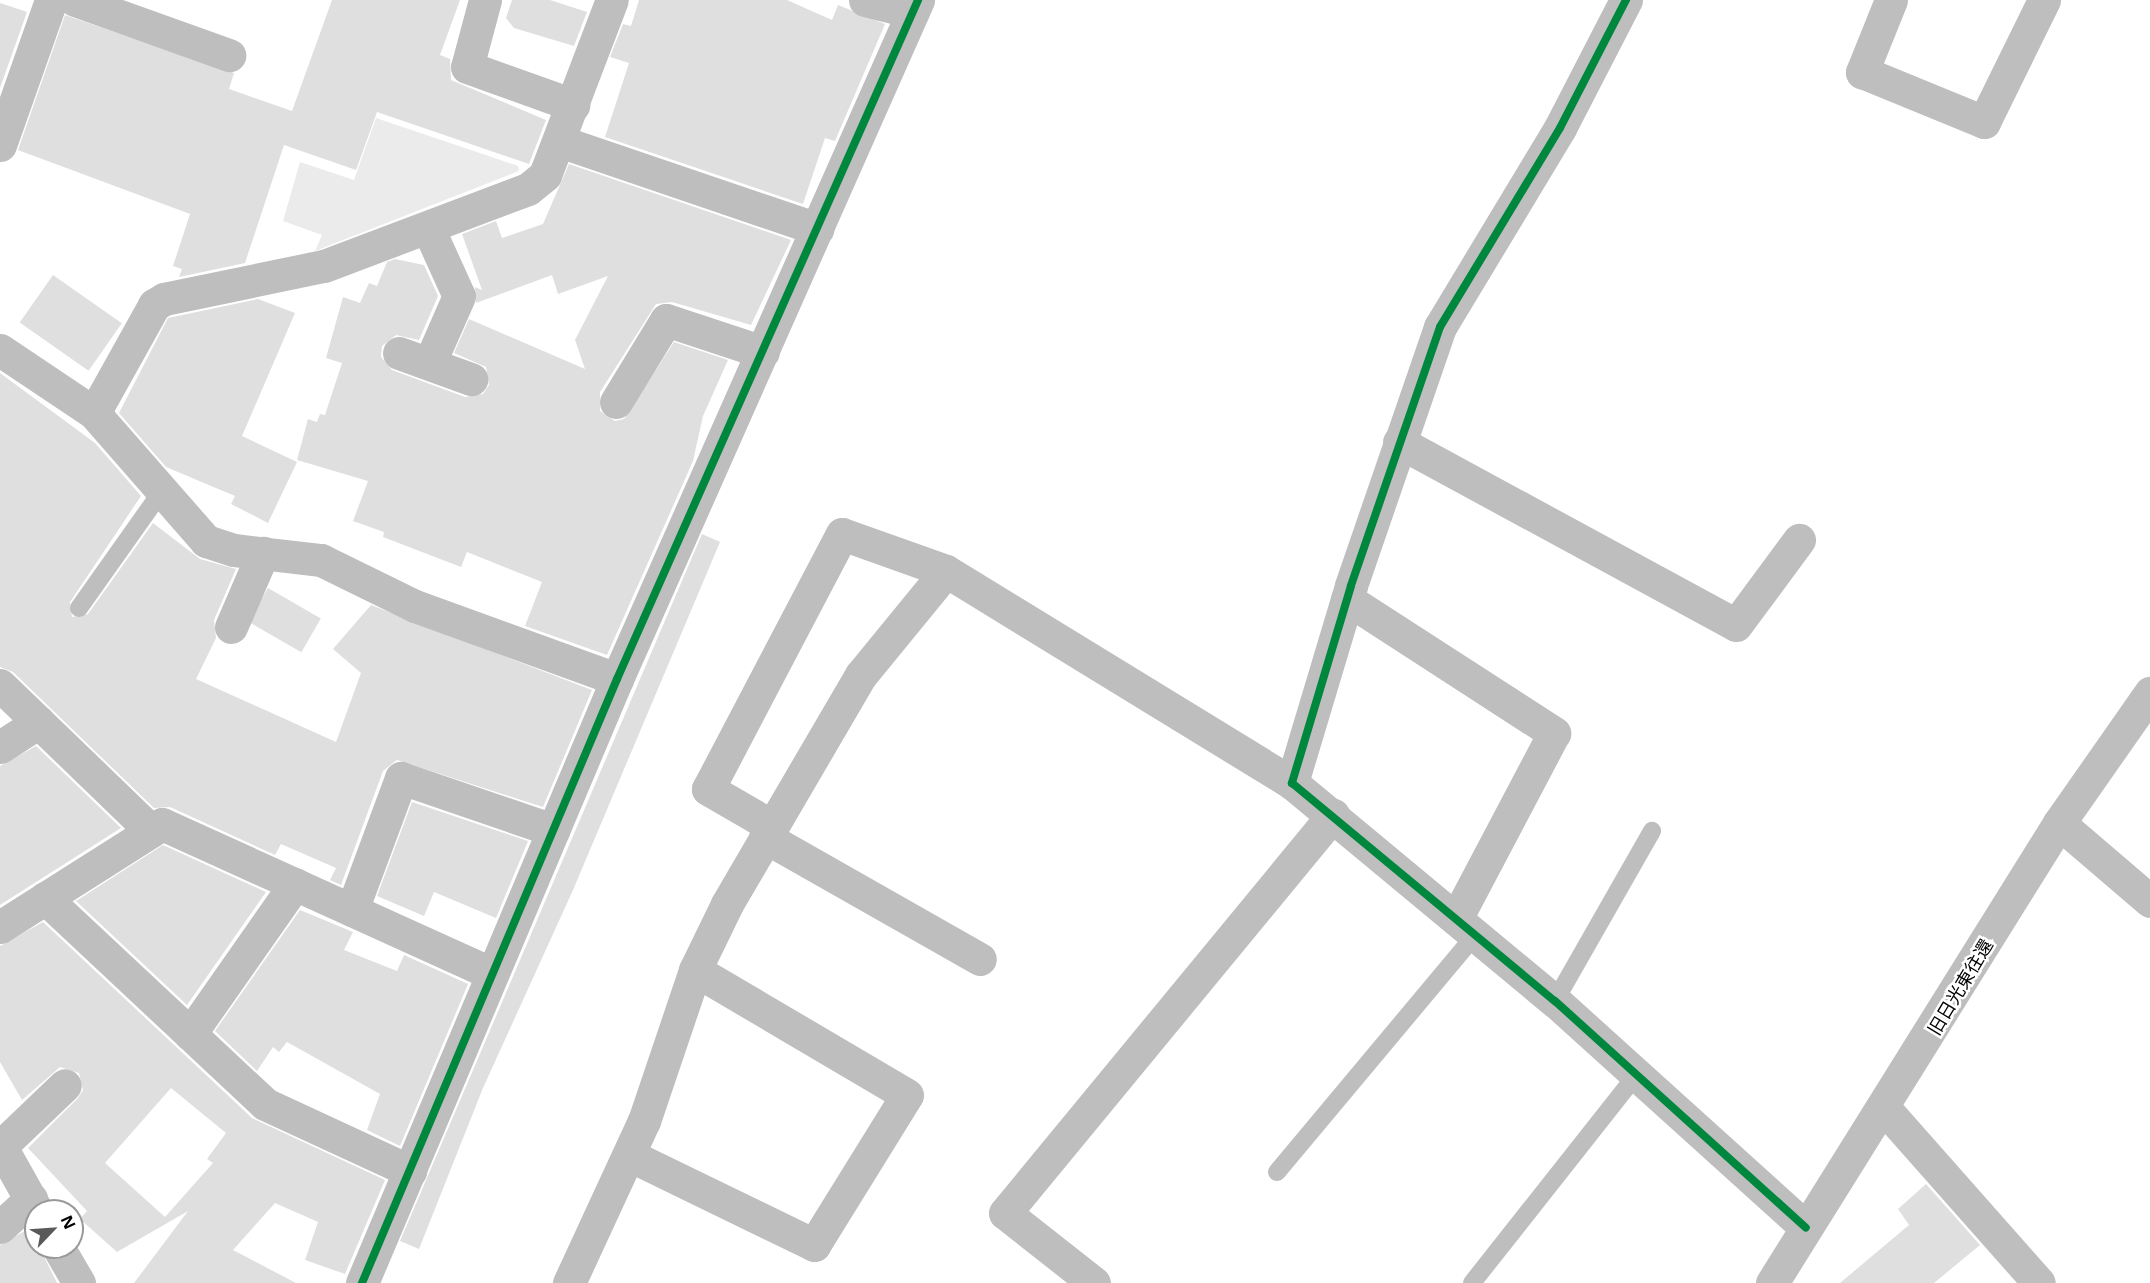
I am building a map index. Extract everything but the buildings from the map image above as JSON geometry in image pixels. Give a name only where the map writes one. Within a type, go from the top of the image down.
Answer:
[{"type":"street","points":[[0,145],[51,0]]},
{"type":"street","points":[[75,0],[229,55]]},
{"type":"street","points":[[485,0],[467,68],[573,105]]},
{"type":"street","points":[[94,413],[154,305],[164,299],[324,266],[429,230],[528,189],[545,175],[560,141],[612,0]]},
{"type":"street","points":[[362,1283],[617,679],[915,6],[865,0]]},
{"type":"street","points":[[1292,783],[1347,599],[1440,327],[1560,128],[1626,0]]},
{"type":"street","points":[[1891,0],[1862,72],[1984,122],[2044,0]]},
{"type":"street","points":[[560,141],[817,229]]},
{"type":"street","points":[[429,230],[459,296],[430,362]]},
{"type":"street","points":[[616,402],[666,320],[763,352]]},
{"type":"street","points":[[0,350],[94,413],[206,541],[263,554],[321,560],[415,606],[617,679]]},
{"type":"street","points":[[399,353],[430,362],[471,379]]},
{"type":"street","points":[[1399,442],[1736,625],[1799,540]]},
{"type":"street","points":[[981,959],[769,831],[708,789],[842,534],[946,571],[1292,783],[1555,1001],[1806,1228]]},
{"type":"street","points":[[231,627],[263,554]]},
{"type":"street","points":[[569,1283],[629,1155],[666,1067],[695,970],[769,831],[861,675],[946,571]]},
{"type":"street","points":[[1347,599],[1554,733],[1466,927]]},
{"type":"street","points":[[0,685],[151,831]]},
{"type":"street","name":"旧日光東往還","points":[[1772,1283],[1885,1109],[2059,823],[2150,693]]},
{"type":"street","points":[[0,747],[39,722]]},
{"type":"street","points":[[352,910],[401,778],[553,830]]},
{"type":"street","points":[[1094,1283],[1005,1213],[1333,815]]},
{"type":"street","points":[[2059,823],[2150,900]]},
{"type":"street","points":[[0,927],[162,824],[492,974]]},
{"type":"street","points":[[190,1034],[295,884]]},
{"type":"street","points":[[45,898],[265,1104],[410,1171]]},
{"type":"street","points":[[629,1155],[814,1245],[907,1095],[695,970]]},
{"type":"street","points":[[31,1199],[0,1145],[65,1085]]},
{"type":"street","points":[[1885,1109],[2039,1283]]},
{"type":"street","points":[[0,1227],[24,1211]]},
{"type":"street","points":[[65,1259],[79,1283]]},
{"type":"lane","points":[[79,608],[161,492]]},
{"type":"lane","points":[[1555,1001],[1652,831]]},
{"type":"lane","points":[[1277,1172],[1466,927]]},
{"type":"lane","points":[[1472,1283],[1636,1075]]},
{"type":"shaded area","points":[[376,118],[518,166],[519,171],[315,251],[322,235],[283,221],[300,162],[354,180]]},
{"type":"cycle path","points":[[362,1283],[617,679],[918,0]]},
{"type":"cycle path","points":[[1626,0],[1560,128],[1440,327],[1351,586],[1292,783],[1555,1001],[1806,1228]]}]
